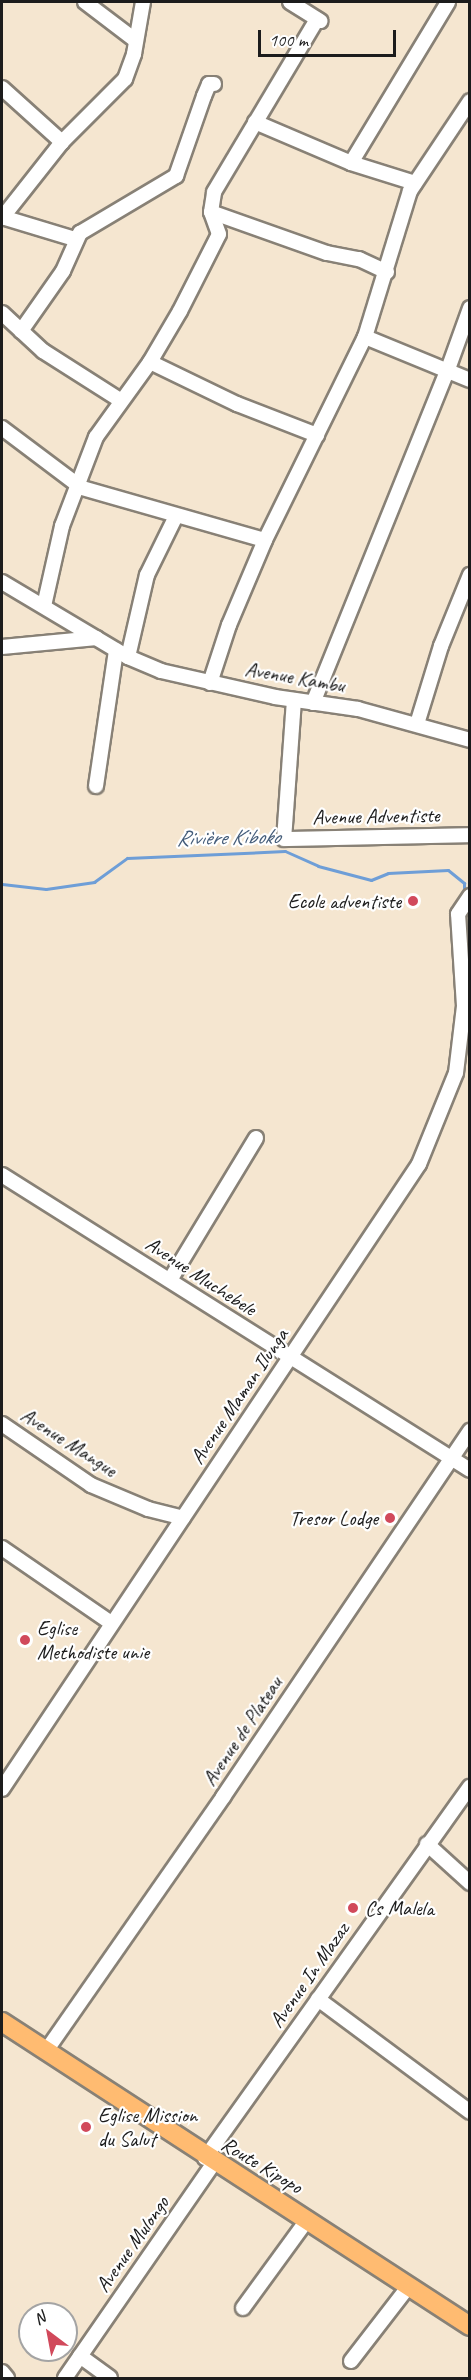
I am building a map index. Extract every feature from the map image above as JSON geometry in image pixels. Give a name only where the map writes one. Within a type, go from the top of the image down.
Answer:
[{"type":"main road","name":"Route Kipopo","points":[[2,2022],[209,2160],[308,2219],[470,2326]]},
{"type":"street","points":[[86,2],[135,40]]},
{"type":"street","points":[[75,238],[2,217],[62,142],[125,79],[143,2]]},
{"type":"street","points":[[44,606],[76,486],[100,429],[150,362],[216,241],[219,229],[212,212],[216,188],[318,20],[290,2]]},
{"type":"street","points":[[351,163],[448,2]]},
{"type":"street","points":[[21,331],[63,271],[75,238],[176,176],[204,96],[209,84],[214,84]]},
{"type":"street","points":[[2,88],[62,142]]},
{"type":"street","points":[[210,683],[229,625],[265,540],[365,337],[387,272],[405,203],[415,183],[470,101]]},
{"type":"street","points":[[255,122],[351,163],[415,183]]},
{"type":"street","points":[[212,212],[327,253],[359,259],[387,272]]},
{"type":"street","points":[[313,703],[447,372],[470,308]]},
{"type":"street","points":[[2,313],[43,351],[120,400]]},
{"type":"street","points":[[365,337],[470,380]]},
{"type":"street","points":[[150,362],[237,405],[317,435]]},
{"type":"street","points":[[2,428],[63,471],[76,486],[265,540]]},
{"type":"street","points":[[96,786],[122,654],[144,585],[176,516]]},
{"type":"street","points":[[417,724],[441,646],[470,575]]},
{"type":"street","name":"Avenue Kambu","points":[[2,582],[122,654],[160,671],[294,700],[358,709],[470,740]]},
{"type":"street","points":[[58,642],[60,617]]},
{"type":"street","points":[[2,647],[97,638]]},
{"type":"street","name":"Avenue Adventiste","points":[[294,700],[284,839],[470,835]]},
{"type":"street","name":"Avenue Maman Ilunga","points":[[4,1779],[183,1518],[419,1164],[453,1085],[467,1007],[458,914],[467,900]]},
{"type":"street","points":[[170,1280],[256,1138]]},
{"type":"street","name":"Avenue Muchebele","points":[[2,1175],[170,1280],[289,1359],[470,1470]]},
{"type":"street","name":"Avenue Mangue","points":[[2,1424],[91,1485],[148,1509],[183,1518]]},
{"type":"street","name":"Avenue de Plateau","points":[[46,2051],[224,1797],[470,1431]]},
{"type":"street","points":[[2,1548],[111,1623]]},
{"type":"street","name":"Avenue In Mazaz","points":[[209,2160],[318,1999],[470,1787]]},
{"type":"street","points":[[427,1844],[470,1882]]},
{"type":"street","points":[[318,1999],[470,2112]]},
{"type":"street","name":"Avenue Mulongo","points":[[65,2379],[209,2160]]},
{"type":"street","points":[[243,2308],[308,2219]]},
{"type":"street","points":[[351,2361],[409,2286]]},
{"type":"street","points":[[80,2356],[110,2379]]},
{"type":"street","points":[[2,2372],[7,2379]]},
{"type":"waterway","name":"Rivière Kiboko","points":[[2,884],[46,889],[94,882],[127,858],[285,851],[318,866],[371,880],[388,873],[448,870],[464,883],[464,894]]},
{"type":"place","name":"Ecole adventiste","points":[[413,901]]},
{"type":"place","name":"Tresor Lodge","points":[[390,1518]]},
{"type":"place","name":"Eglise Methodiste unie","points":[[25,1640]]},
{"type":"place","name":"Cs Malela","points":[[353,1908]]},
{"type":"place","name":"Eglise Mission du Salut","points":[[86,2127]]}]
